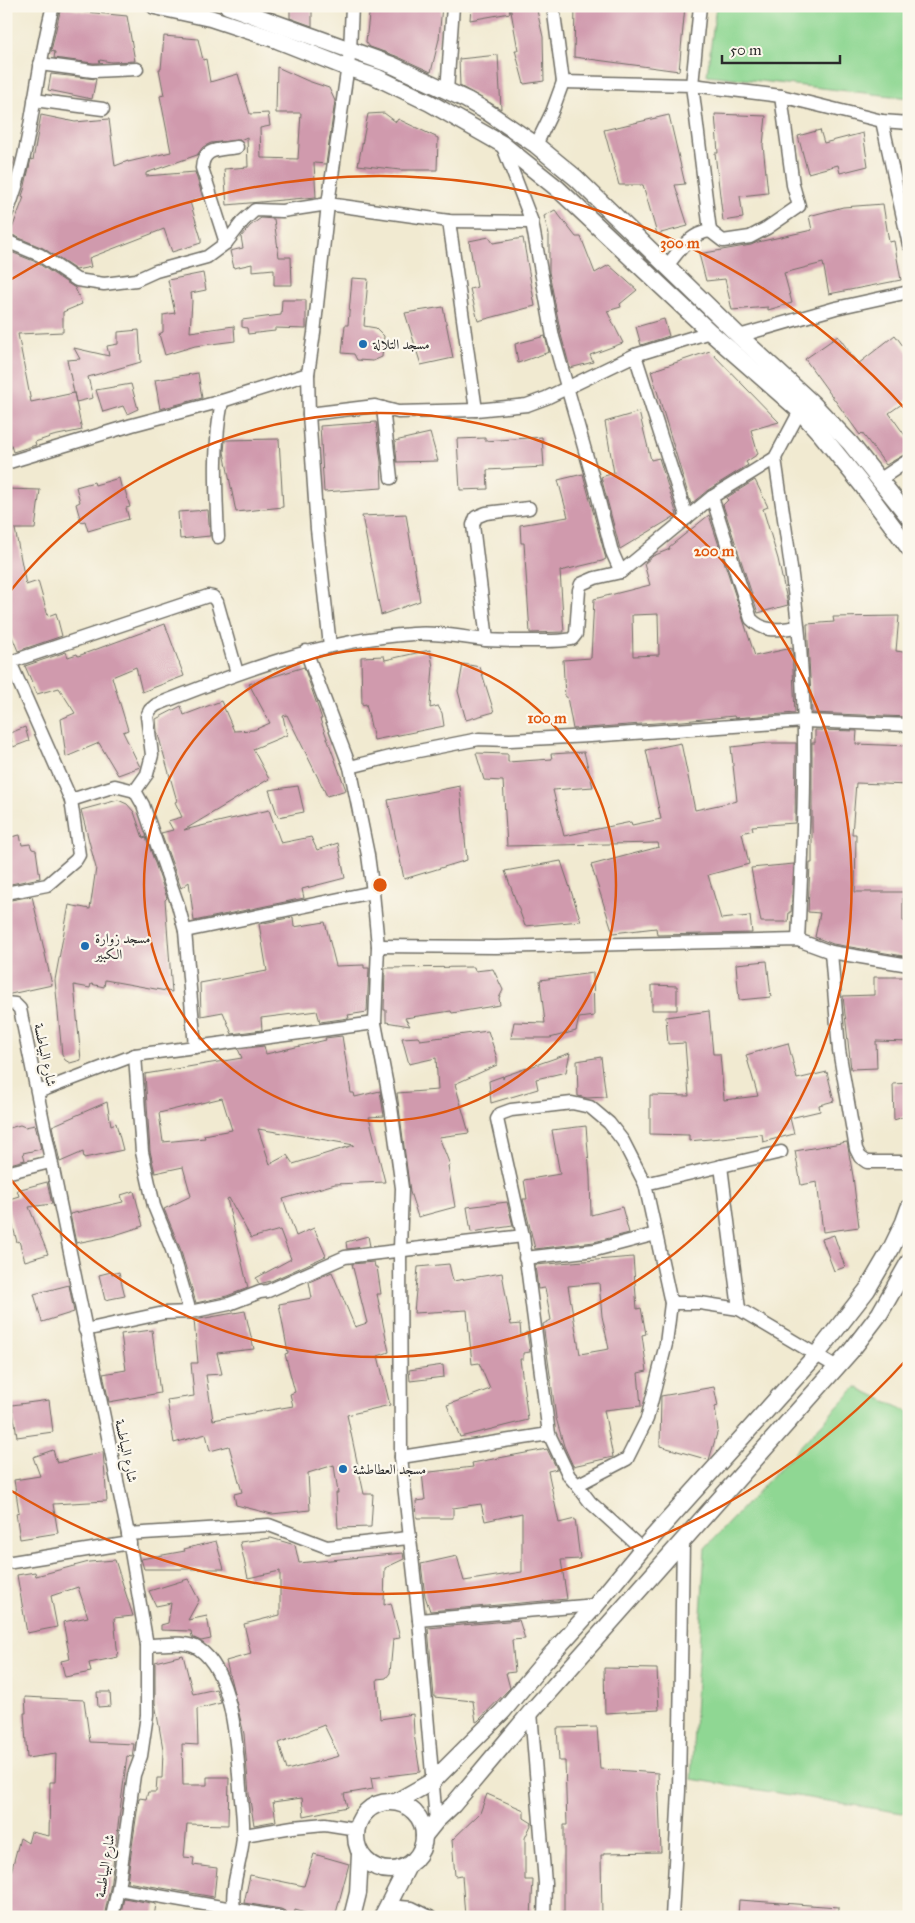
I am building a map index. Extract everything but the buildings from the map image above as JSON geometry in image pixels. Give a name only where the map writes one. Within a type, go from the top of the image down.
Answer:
[{"type":"street","points":[[6,215],[17,188],[53,6]]},
{"type":"street","points":[[155,6],[210,18],[278,40],[376,77],[430,103],[502,144],[558,188],[710,332],[800,412],[820,433],[862,485],[909,548]]},
{"type":"street","points":[[228,6],[392,65],[486,111],[536,145],[576,178],[739,336],[813,404],[850,444],[909,517]]},
{"type":"street","points":[[330,646],[317,529],[308,374],[328,204],[348,68],[352,6]]},
{"type":"street","points":[[447,91],[453,6]]},
{"type":"street","points":[[536,145],[552,112],[563,82],[553,6]]},
{"type":"street","points":[[700,6],[692,85],[710,231],[723,241],[750,237],[799,206],[793,185],[781,96]]},
{"type":"street","points":[[40,64],[93,71],[137,69]]},
{"type":"street","points":[[563,82],[692,85],[781,96],[882,121],[909,123]]},
{"type":"street","points":[[34,100],[103,109]]},
{"type":"street","points":[[882,121],[909,245]]},
{"type":"street","points":[[502,144],[532,222],[547,313],[566,388],[585,449],[612,552],[621,572]]},
{"type":"street","points":[[226,243],[202,168],[202,158],[207,153],[237,146]]},
{"type":"street","points":[[6,241],[40,255],[77,280],[104,284],[136,280],[156,271],[207,257],[226,243],[243,221],[255,210],[282,211],[328,204],[449,221],[532,222]]},
{"type":"street","points":[[449,221],[476,410]]},
{"type":"street","points":[[667,266],[689,240],[696,235],[710,231]]},
{"type":"street","points":[[739,336],[836,308],[909,292]]},
{"type":"street","points":[[309,414],[375,406],[398,412],[476,410],[526,405],[635,356],[710,332]]},
{"type":"street","points":[[635,356],[686,518]]},
{"type":"street","points":[[6,463],[132,425],[222,401],[308,374]]},
{"type":"street","points":[[218,537],[215,457],[222,401]]},
{"type":"street","points":[[383,408],[391,478]]},
{"type":"street","points":[[136,790],[147,774],[152,755],[147,716],[150,710],[156,705],[237,673],[306,651],[412,634],[432,633],[487,640],[546,642],[572,639],[576,634],[581,584],[595,578],[621,572],[712,496],[775,458],[800,412]]},
{"type":"street","points":[[775,458],[794,581],[804,721],[802,851],[798,940]]},
{"type":"street","points":[[879,480],[909,460]]},
{"type":"street","points":[[712,496],[751,619],[762,628],[798,627]]},
{"type":"street","points":[[487,640],[473,526],[476,517],[486,512],[529,508]]},
{"type":"street","points":[[6,893],[47,885],[76,860],[79,855],[71,800],[8,659],[208,596],[213,597],[217,602],[237,673]]},
{"type":"street","points":[[306,651],[350,767],[368,855],[373,892],[378,946],[375,1023],[391,1107],[401,1177],[400,1457],[419,1620],[436,1821]]},
{"type":"street","points":[[350,767],[398,755],[479,739],[510,740],[590,736],[804,721],[909,725]]},
{"type":"street","points":[[71,800],[116,786],[136,790]]},
{"type":"street","points":[[136,790],[178,905],[185,931],[195,1047]]},
{"type":"street","points":[[185,931],[373,892]]},
{"type":"street","points":[[378,946],[524,946],[798,940],[831,952],[909,965]]},
{"type":"street","points":[[831,952],[839,1050],[856,1149],[860,1157],[867,1162],[909,1162]]},
{"type":"street","name":"شارع البياطسة","points":[[7,1003],[15,1004],[20,1009],[129,1539],[147,1645],[147,1716],[141,1756],[134,1775],[118,1889],[112,1917]]},
{"type":"street","points":[[38,1092],[135,1055],[375,1023]]},
{"type":"street","points":[[135,1055],[142,1152],[154,1206],[172,1250],[190,1312]]},
{"type":"street","points":[[577,1485],[627,1459],[647,1419],[666,1344],[671,1303],[645,1184],[623,1141],[609,1123],[590,1107],[572,1103],[510,1110],[500,1114],[497,1119],[523,1236],[549,1434],[569,1476],[590,1502],[642,1549]]},
{"type":"street","points":[[645,1184],[781,1152]]},
{"type":"street","points":[[6,1173],[50,1162]]},
{"type":"street","points":[[721,1166],[739,1309]]},
{"type":"street","points":[[396,1802],[433,1781],[503,1711],[596,1605],[642,1549],[817,1354],[867,1290],[891,1249],[909,1208]]},
{"type":"street","points":[[525,1258],[595,1250],[656,1234]]},
{"type":"street","points":[[85,1330],[164,1313],[190,1312],[229,1304],[260,1292],[268,1291],[346,1257],[400,1249],[523,1236]]},
{"type":"street","points":[[424,1836],[837,1366],[880,1313],[909,1262]]},
{"type":"street","points":[[671,1303],[700,1303],[739,1309],[837,1366]]},
{"type":"street","points":[[400,1457],[549,1434]]},
{"type":"street","points":[[6,1563],[129,1539],[269,1525],[327,1547],[408,1538]]},
{"type":"street","points":[[672,1917],[679,1791],[683,1540]]},
{"type":"street","points":[[419,1620],[596,1605]]},
{"type":"street","points":[[147,1645],[186,1645],[199,1649],[210,1660],[224,1685],[231,1711],[236,1747],[244,1835],[233,1891],[234,1909]]},
{"type":"street","points":[[531,1712],[545,1883],[544,1917]]},
{"type":"street","points":[[352,1917],[358,1893],[360,1854],[356,1842],[357,1828],[362,1817],[371,1808],[383,1802],[396,1802],[407,1806],[416,1814],[422,1824],[423,1847],[418,1857],[408,1866],[384,1911]]},
{"type":"street","points":[[244,1835],[325,1824],[357,1828]]},
{"type":"street","points":[[360,1854],[372,1865],[387,1871],[398,1870],[408,1866]]},
{"type":"street","points":[[118,1889],[279,1917]]},
{"type":"street","points":[[384,1911],[412,1908],[430,1917]]},
{"type":"green space","points":[[716,6],[909,6],[909,98],[707,75]]},
{"type":"green space","points":[[856,1387],[909,1412],[909,1814],[691,1779],[705,1548]]},
{"type":"place","name":"مسجد التلالة","points":[[363,344]]},
{"type":"place","name":"مسجد زوارة الكبير","points":[[85,946]]},
{"type":"place","name":"مسجد العطاطشة","points":[[343,1469]]}]
